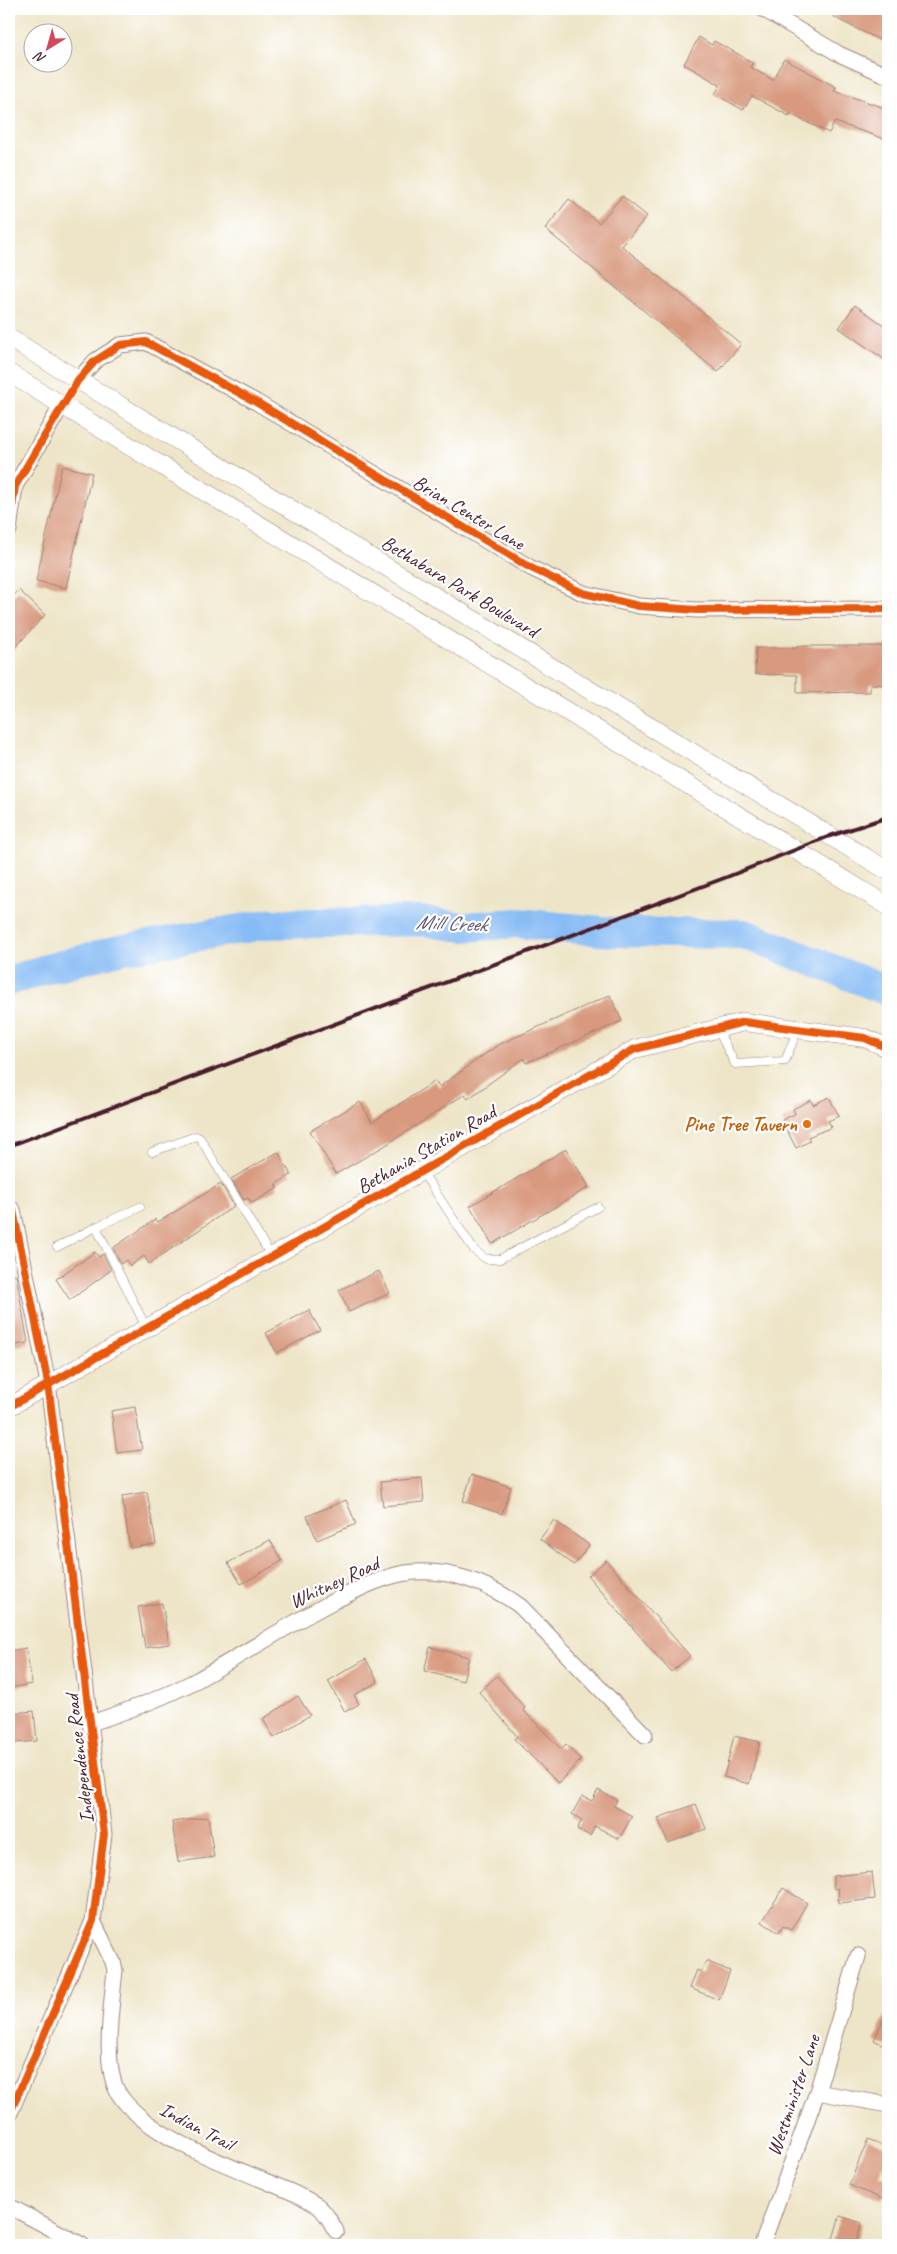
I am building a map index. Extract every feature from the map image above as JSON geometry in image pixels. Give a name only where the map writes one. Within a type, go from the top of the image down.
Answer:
[{"type":"street","points":[[763,9],[839,54],[888,76]]},
{"type":"street","name":"Bethabara Park Boulevard","points":[[9,338],[888,871]]},
{"type":"street","name":"Brian Center Lane","points":[[78,380],[95,361],[120,345],[146,342],[256,402],[531,568],[583,593],[639,606],[697,610],[888,609]]},
{"type":"street","points":[[9,373],[888,906]]},
{"type":"street","points":[[9,530],[12,484],[78,380]]},
{"type":"street","name":"Bethania Station Road","points":[[9,1404],[635,1048],[744,1022],[865,1038],[888,1048]]},
{"type":"street","name":"Independence Road","points":[[9,2115],[93,1921],[104,1834],[92,1723],[48,1383],[13,1210]]},
{"type":"street","name":"Whitney Road","points":[[92,1723],[156,1701],[197,1680],[301,1618],[356,1590],[406,1573],[428,1572],[452,1575],[482,1584],[502,1593],[520,1606],[645,1735]]},
{"type":"street","name":"Indian Trail","points":[[93,1921],[115,1970],[110,2030],[111,2069],[114,2084],[121,2097],[136,2114],[161,2132],[194,2151],[292,2192],[319,2207],[336,2231]]},
{"type":"street","name":"Westminister Lane","points":[[762,2245],[817,2092],[858,1956]]},
{"type":"street","points":[[817,2092],[888,2105]]},
{"type":"street","points":[[9,2206],[82,2245]]},
{"type":"lane","points":[[717,1028],[735,1064],[785,1061],[798,1029]]},
{"type":"lane","points":[[152,1152],[196,1136],[200,1138],[271,1256]]},
{"type":"lane","points":[[421,1170],[474,1250],[486,1259],[500,1259],[598,1207]]},
{"type":"lane","points":[[57,1247],[140,1207]]},
{"type":"lane","points":[[96,1227],[146,1327]]},
{"type":"building","points":[[822,9],[888,9],[888,44],[841,21]]},
{"type":"building","points":[[699,37],[712,45],[714,41],[738,54],[753,63],[750,67],[773,80],[784,59],[836,87],[834,91],[888,109],[888,140],[835,122],[829,133],[790,114],[789,116],[752,96],[743,110],[715,94],[720,85],[684,64]]},
{"type":"building","points":[[622,196],[647,216],[622,246],[741,344],[718,372],[545,229],[569,199],[599,223]]},
{"type":"building","points":[[855,305],[888,328],[888,362],[839,328]]},
{"type":"building","points":[[62,466],[92,473],[66,588],[36,581]]},
{"type":"building","points":[[19,590],[45,615],[9,654],[9,600]]},
{"type":"building","points":[[798,646],[888,646],[888,685],[870,684],[870,692],[797,693],[797,675],[755,674],[756,648],[797,648]]},
{"type":"building","points":[[610,995],[622,1021],[526,1063],[524,1058],[468,1099],[465,1094],[386,1145],[336,1174],[310,1131],[360,1102],[372,1122],[435,1081],[439,1087],[498,1045]]},
{"type":"building","name":"Pine Tree Tavern","points":[[829,1097],[839,1116],[828,1121],[832,1127],[808,1137],[810,1141],[796,1148],[782,1120],[795,1114],[793,1109],[811,1100],[813,1105]]},
{"type":"building","points":[[566,1149],[589,1187],[492,1244],[470,1206]]},
{"type":"building","points":[[278,1152],[291,1175],[276,1184],[278,1188],[252,1203],[248,1198],[244,1200],[231,1179]]},
{"type":"building","points":[[221,1184],[234,1206],[149,1264],[144,1256],[130,1266],[126,1260],[121,1264],[113,1248],[156,1219],[158,1222]]},
{"type":"building","points":[[95,1252],[99,1257],[103,1254],[111,1270],[70,1300],[56,1279]]},
{"type":"building","points":[[379,1271],[390,1293],[349,1312],[339,1290]]},
{"type":"building","points":[[16,1274],[28,1343],[9,1346],[9,1275]]},
{"type":"building","points":[[309,1310],[320,1330],[277,1353],[266,1333]]},
{"type":"building","points":[[135,1407],[142,1450],[117,1453],[111,1411]]},
{"type":"building","points":[[472,1474],[511,1487],[502,1514],[463,1501]]},
{"type":"building","points":[[422,1478],[424,1502],[383,1506],[380,1482]]},
{"type":"building","points":[[147,1492],[156,1544],[130,1548],[122,1496]]},
{"type":"building","points":[[346,1500],[356,1524],[317,1540],[307,1516]]},
{"type":"building","points":[[554,1520],[589,1545],[574,1565],[540,1539]]},
{"type":"building","points":[[270,1540],[282,1561],[241,1584],[228,1563]]},
{"type":"building","points":[[606,1560],[690,1656],[671,1672],[588,1576]]},
{"type":"building","points":[[162,1603],[169,1644],[145,1648],[138,1607]]},
{"type":"building","points":[[430,1647],[469,1657],[463,1681],[424,1671]]},
{"type":"building","points":[[26,1648],[32,1684],[9,1688],[9,1651]]},
{"type":"building","points":[[366,1659],[378,1682],[354,1695],[359,1704],[345,1712],[328,1681]]},
{"type":"building","points":[[497,1676],[525,1708],[523,1710],[561,1749],[566,1744],[581,1760],[558,1783],[514,1739],[517,1736],[479,1692]]},
{"type":"building","points":[[298,1696],[310,1715],[274,1738],[263,1719]]},
{"type":"building","points":[[34,1711],[37,1741],[15,1743],[12,1713]]},
{"type":"building","points":[[734,1736],[760,1742],[749,1784],[724,1777]]},
{"type":"building","points":[[598,1790],[617,1800],[614,1806],[632,1816],[619,1839],[595,1826],[590,1836],[577,1829],[582,1820],[572,1814],[582,1796],[592,1801]]},
{"type":"building","points":[[696,1804],[706,1829],[668,1843],[658,1818]]},
{"type":"building","points":[[208,1817],[214,1857],[178,1862],[172,1822]]},
{"type":"building","points":[[872,1872],[875,1899],[839,1903],[838,1888],[834,1889],[833,1876]]},
{"type":"building","points":[[783,1888],[807,1903],[791,1930],[783,1926],[779,1933],[762,1922]]},
{"type":"building","points":[[706,1961],[730,1971],[719,2000],[690,1988],[697,1970],[701,1972]]},
{"type":"building","points":[[888,2009],[888,2047],[874,2040]]},
{"type":"building","points":[[868,2139],[888,2148],[888,2155],[880,2175],[888,2178],[888,2184],[882,2199],[849,2185]]},
{"type":"building","points":[[840,2216],[862,2223],[855,2245],[831,2245]]},
{"type":"waterway","name":"Mill Creek","points":[[9,981],[119,950],[268,924],[421,921],[463,927],[518,923],[611,932],[744,934],[888,991]]},
{"type":"railway","points":[[9,1146],[727,877],[830,836],[888,817]]},
{"type":"cycle path","points":[[9,530],[15,486],[78,380],[95,361],[120,345],[146,342],[256,402],[531,568],[583,593],[639,606],[697,610],[888,609]]},
{"type":"cycle path","points":[[9,1407],[635,1049],[744,1022],[865,1038],[888,1048]]},
{"type":"cycle path","points":[[9,2115],[93,1921],[104,1834],[48,1383],[13,1210]]},
{"type":"place","name":"Pine Tree Tavern","points":[[807,1124]]}]
